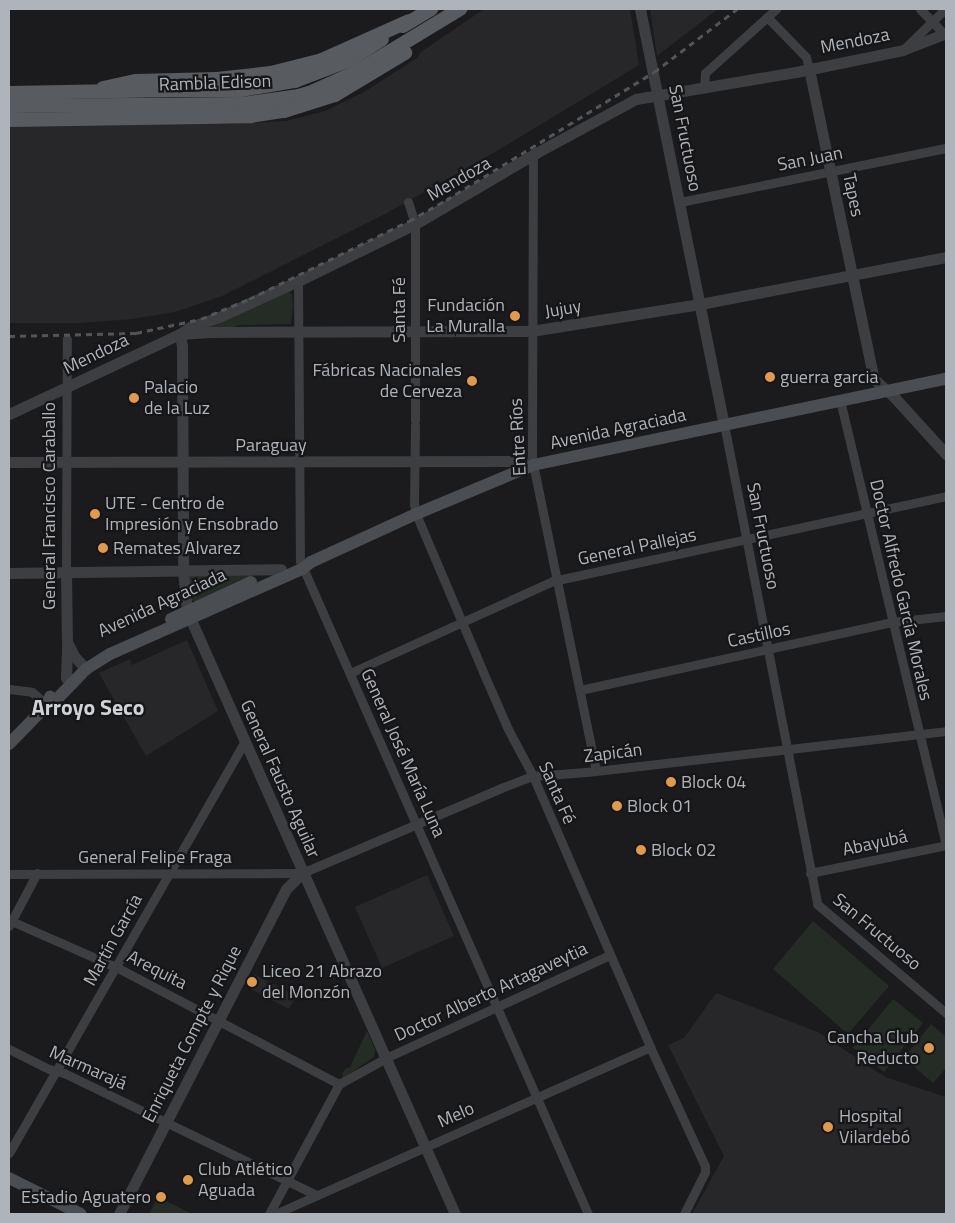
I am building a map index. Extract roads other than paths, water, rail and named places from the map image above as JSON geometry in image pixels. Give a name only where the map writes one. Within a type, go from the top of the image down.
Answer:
[{"type":"main road","name":"Rambla Edison","points":[[9,106],[175,97],[241,90],[302,79],[350,60],[409,21],[431,9]]},
{"type":"main road","name":"Rambla Edison","points":[[9,93],[175,97],[242,104],[264,102],[314,91],[356,72],[460,9]]},
{"type":"main road","points":[[9,120],[251,116],[284,111],[335,95],[386,67],[432,36],[444,18]]},
{"type":"main road","points":[[9,100],[102,88],[136,81],[217,79],[272,73],[322,60],[409,21]]},
{"type":"main road","name":"Avenida Agraciada","points":[[188,615],[416,514],[533,465],[946,379]]},
{"type":"main road","name":"Avenida Agraciada","points":[[9,744],[46,705],[53,692],[66,678],[83,666],[281,569],[305,564]]},
{"type":"main road","name":"Avenida Agraciada","points":[[46,705],[58,698],[83,666]]},
{"type":"main road","points":[[9,1178],[81,1214]]},
{"type":"street","name":"San Fructuoso","points":[[640,9],[659,95],[817,904],[946,1013]]},
{"type":"street","points":[[704,88],[705,73],[776,9]]},
{"type":"street","points":[[920,9],[945,34]]},
{"type":"street","points":[[903,50],[944,9]]},
{"type":"street","name":"Tapes","points":[[767,17],[806,57],[874,379],[946,454]]},
{"type":"street","name":"Mendoza","points":[[9,414],[180,334],[190,327],[226,314],[298,281],[414,224],[626,103],[646,96],[704,88],[903,50],[945,34]]},
{"type":"street","name":"San Juan","points":[[680,202],[946,148]]},
{"type":"street","name":"Entre Ríos","points":[[534,154],[533,465],[596,771]]},
{"type":"street","name":"Santa Fé","points":[[408,202],[414,224],[414,504],[416,514],[508,729],[533,776],[650,1047],[705,1166],[705,1172],[684,1214]]},
{"type":"street","name":"Jujuy","points":[[180,334],[210,332],[532,331],[700,304],[946,257]]},
{"type":"street","name":"General José María Luna","points":[[298,281],[298,462],[305,564],[350,673],[588,1214]]},
{"type":"street","name":"General Fausto Aguilar","points":[[180,334],[183,571],[188,615],[455,1214]]},
{"type":"street","name":"General Francisco Caraballo","points":[[66,678],[67,339]]},
{"type":"street","name":"Doctor Alfredo García Morales","points":[[840,400],[946,845]]},
{"type":"street","name":"Paraguay","points":[[9,462],[512,461],[533,465]]},
{"type":"street","name":"General Pallejas","points":[[350,673],[557,580],[946,496]]},
{"type":"street","points":[[9,573],[281,569]]},
{"type":"street","name":"Castillos","points":[[580,690],[892,622],[946,616]]},
{"type":"street","points":[[67,642],[83,666]]},
{"type":"street","points":[[9,688],[32,692],[46,705]]},
{"type":"street","name":"Zapicán","points":[[302,873],[533,776],[596,771],[919,733],[934,734],[946,731]]},
{"type":"street","name":"Martín García","points":[[9,1154],[58,1072],[244,743]]},
{"type":"street","name":"Abayubá","points":[[810,873],[946,845]]},
{"type":"street","points":[[10,923],[37,873]]},
{"type":"street","points":[[280,873],[286,880],[286,890]]},
{"type":"street","name":"General Felipe Fraga","points":[[9,874],[302,873]]},
{"type":"street","name":"Enriqueta Compte y Rique","points":[[119,1214],[286,890],[302,873]]},
{"type":"street","name":"Arequita","points":[[10,923],[116,967],[339,1084]]},
{"type":"street","name":"Doctor Alberto Artagaveytia","points":[[339,1084],[385,1058],[610,955]]},
{"type":"street","name":"Melo","points":[[275,1214],[650,1047]]},
{"type":"street","name":"Marmarajá","points":[[9,1049],[48,1069],[166,1122],[316,1196]]},
{"type":"street","points":[[269,1214],[339,1084]]},
{"type":"railway","points":[[9,336],[136,333],[201,319],[249,299],[409,221],[446,200],[654,72],[737,9]]},
{"type":"place","name":"Fundación La Muralla","points":[[515,316]]},
{"type":"place","name":"guerra garcia","points":[[770,377]]},
{"type":"place","name":"Fábricas Nacionales de Cerveza","points":[[472,381]]},
{"type":"place","name":"Palacio de la Luz","points":[[134,398]]},
{"type":"place","name":"UTE - Centro de Impresión y Ensobrado","points":[[95,514]]},
{"type":"place","name":"Remates Alvarez","points":[[103,548]]},
{"type":"place","name":"Block 04","points":[[671,782]]},
{"type":"place","name":"Block 01","points":[[617,806]]},
{"type":"place","name":"Block 02","points":[[641,850]]},
{"type":"place","name":"Liceo 21 Abrazo del Monzón","points":[[252,982]]},
{"type":"place","name":"Cancha Club Reducto","points":[[929,1048]]},
{"type":"place","name":"Hospital Vilardebó","points":[[828,1127]]},
{"type":"place","name":"Club Atlético Aguada","points":[[188,1180]]},
{"type":"place","name":"Estadio Aguatero","points":[[161,1197]]},
{"type":"district","name":"Arroyo Seco","points":[[88,708]]}]
